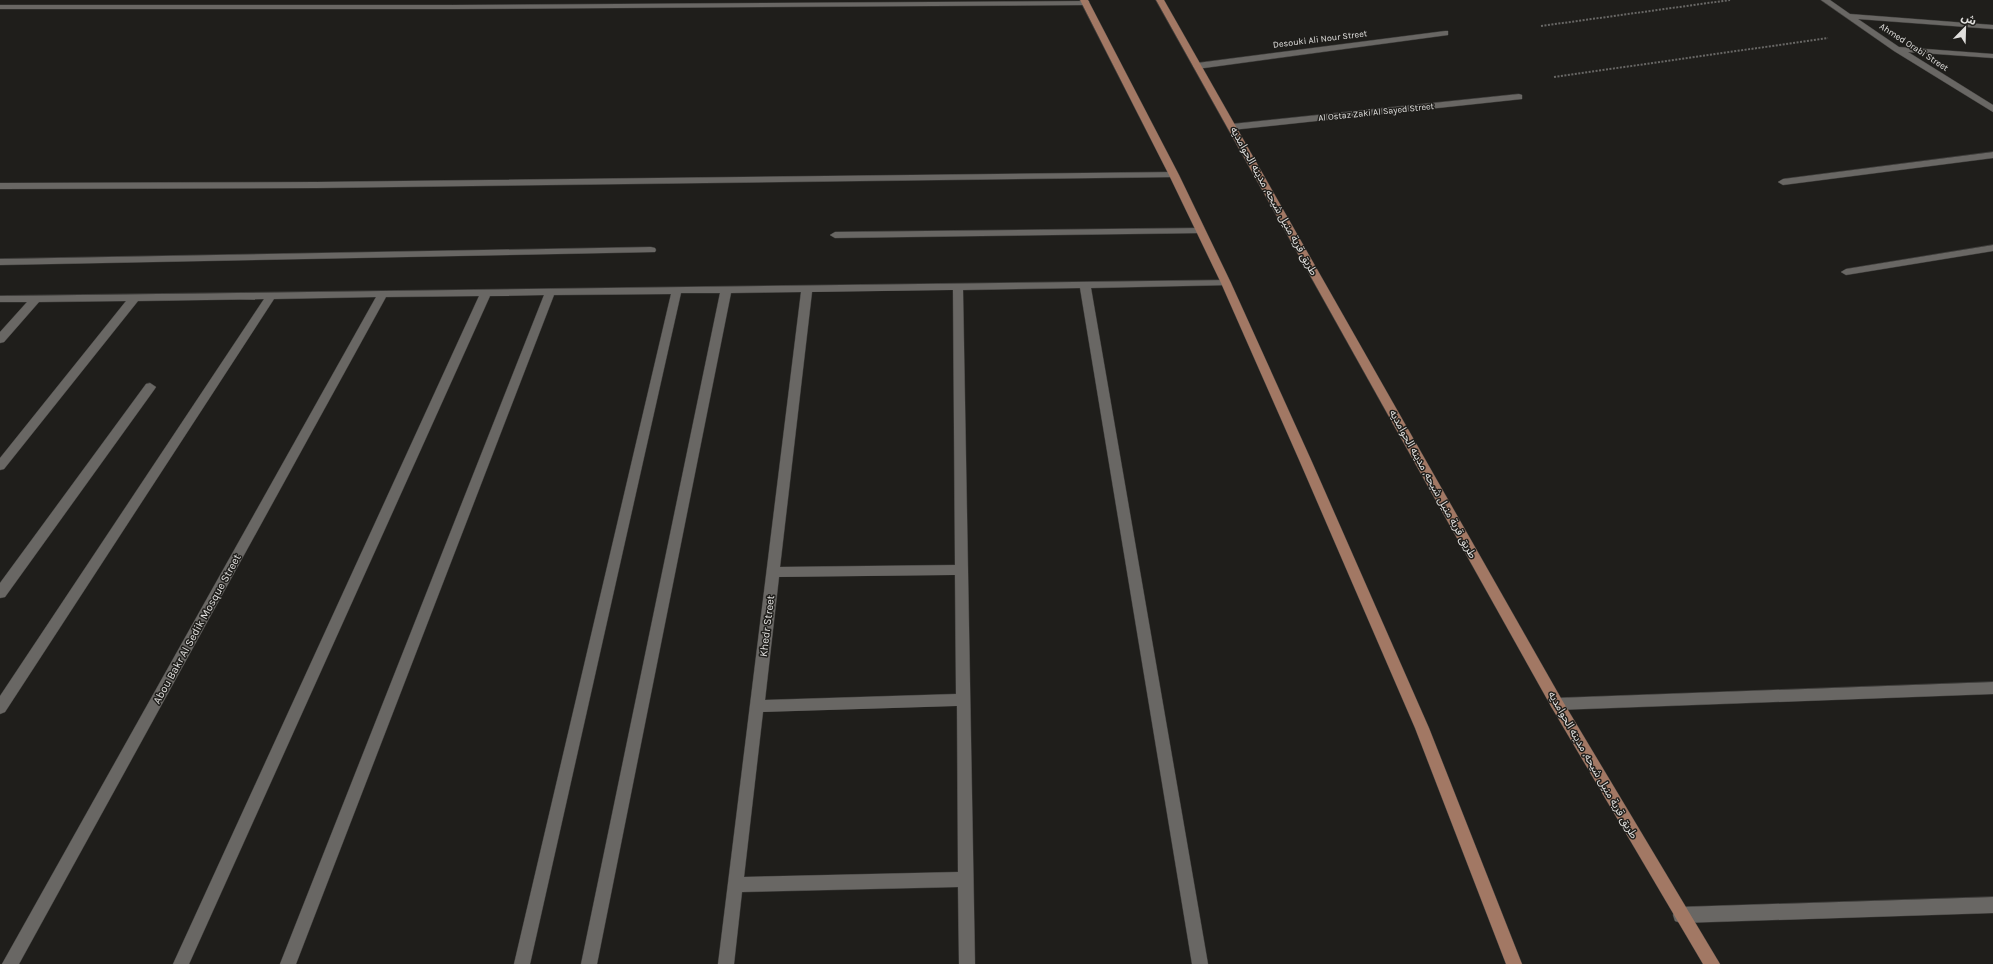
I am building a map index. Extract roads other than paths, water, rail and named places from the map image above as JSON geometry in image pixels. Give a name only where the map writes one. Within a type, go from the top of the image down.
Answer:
[{"type":"main road","name":"طريق قرية منيل شيحه, مدينه الحوامديه","points":[[1160,0],[1557,704],[1681,915],[1712,964]]},
{"type":"main road","points":[[1085,1],[1174,175],[1226,283],[1422,728],[1514,964]]},
{"type":"street","name":"Ahmed Orabi Street","points":[[1825,0],[1897,49],[1993,109]]},
{"type":"street","points":[[0,7],[452,7],[1085,1]]},
{"type":"street","points":[[1849,16],[1993,27]]},
{"type":"street","name":"Desouki Ali Nour Street","points":[[1197,66],[1445,33]]},
{"type":"street","points":[[1897,49],[1993,56]]},
{"type":"street","name":"Al Ostaz Zaki Al Sayed Street","points":[[1232,127],[1520,97]]},
{"type":"street","points":[[1783,182],[1993,155]]},
{"type":"street","points":[[0,186],[317,185],[1174,175]]},
{"type":"street","points":[[835,235],[1200,231]]},
{"type":"street","points":[[1846,272],[1993,248]]},
{"type":"street","points":[[0,262],[651,250]]},
{"type":"street","points":[[0,299],[1226,283]]},
{"type":"street","points":[[1085,285],[1200,964]]},
{"type":"street","points":[[958,287],[967,964]]},
{"type":"street","name":"Khedr Street","points":[[726,964],[807,289]]},
{"type":"street","points":[[522,964],[677,290]]},
{"type":"street","points":[[589,964],[726,290]]},
{"type":"street","points":[[288,964],[550,292]]},
{"type":"street","points":[[181,964],[486,293]]},
{"type":"street","name":"Abou Bakr Al Sedik Mosque Street","points":[[10,964],[383,294]]},
{"type":"street","points":[[0,708],[271,296]]},
{"type":"street","points":[[0,339],[37,298]]},
{"type":"street","points":[[0,466],[134,298]]},
{"type":"street","points":[[0,592],[150,387]]},
{"type":"street","points":[[774,572],[962,570]]},
{"type":"street","points":[[1557,704],[1993,688]]},
{"type":"street","points":[[757,706],[964,700]]},
{"type":"street","points":[[736,885],[966,879]]},
{"type":"street","points":[[1681,915],[1993,905]]}]
